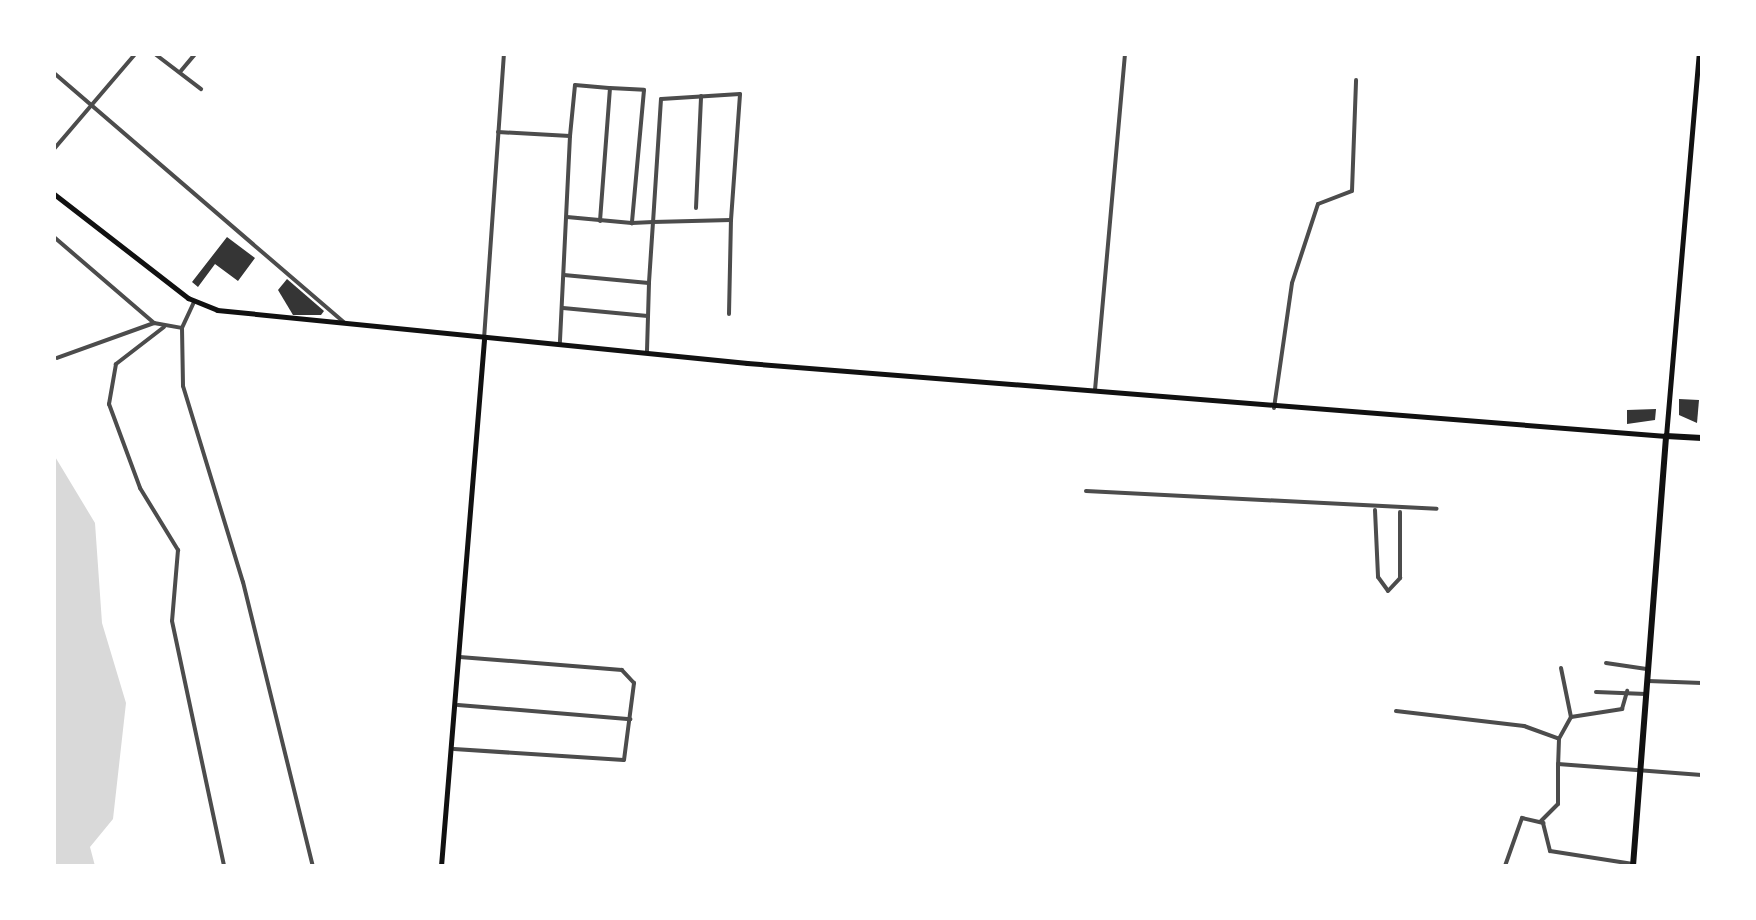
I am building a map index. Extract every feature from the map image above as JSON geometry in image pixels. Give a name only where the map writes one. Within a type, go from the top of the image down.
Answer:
[{"type":"main road","points":[[1633,865],[1699,54]]},
{"type":"main road","points":[[54,194],[194,302],[347,325],[647,355],[1094,393],[1702,438]]},
{"type":"main road","points":[[441,866],[458,705],[484,340]]},
{"type":"street","points":[[54,149],[89,104],[135,54]]},
{"type":"street","points":[[155,54],[201,89]]},
{"type":"street","points":[[180,72],[195,54]]},
{"type":"street","points":[[484,340],[504,54]]},
{"type":"street","points":[[1094,393],[1125,54]]},
{"type":"street","points":[[54,73],[347,325]]},
{"type":"street","points":[[1274,408],[1292,283],[1318,204],[1352,191],[1356,80]]},
{"type":"street","points":[[560,347],[575,85],[644,90],[632,223]]},
{"type":"street","points":[[600,221],[610,88]]},
{"type":"street","points":[[647,355],[661,99],[740,94],[731,220],[729,314]]},
{"type":"street","points":[[696,208],[701,96]]},
{"type":"street","points":[[498,132],[570,136]]},
{"type":"street","points":[[567,217],[632,223],[731,220]]},
{"type":"street","points":[[54,237],[154,323],[182,328]]},
{"type":"street","points":[[563,275],[649,283]]},
{"type":"street","points":[[194,302],[182,328],[183,386],[240,573],[313,866]]},
{"type":"street","points":[[562,308],[648,316]]},
{"type":"street","points":[[154,323],[158,334]]},
{"type":"street","points":[[57,358],[154,323]]},
{"type":"street","points":[[164,327],[116,364],[109,404],[140,488],[178,550],[172,621],[224,866]]},
{"type":"street","points":[[1086,491],[1400,512],[1437,509]]},
{"type":"street","points":[[1375,510],[1378,577],[1388,591],[1400,578],[1400,512]]},
{"type":"street","points":[[454,749],[616,763],[625,758],[634,683],[622,670],[460,657]]},
{"type":"street","points":[[1606,663],[1648,669]]},
{"type":"street","points":[[1505,866],[1518,819],[1541,821],[1558,804],[1559,739],[1571,717],[1561,668]]},
{"type":"street","points":[[1647,681],[1702,683]]},
{"type":"street","points":[[1571,717],[1622,709],[1627,691]]},
{"type":"street","points":[[1596,692],[1646,694]]},
{"type":"street","points":[[458,705],[630,719]]},
{"type":"street","points":[[1396,711],[1524,726],[1559,739]]},
{"type":"street","points":[[1558,764],[1702,775]]},
{"type":"street","points":[[1541,821],[1550,851],[1633,865]]},
{"type":"shaded area","points":[[54,455],[95,523],[102,623],[126,703],[113,819],[90,847],[95,866],[54,866]]},
{"type":"building","points":[[227,237],[255,258],[238,281],[215,264],[198,287],[192,282]]},
{"type":"building","points":[[287,279],[324,311],[321,315],[293,315],[278,290]]},
{"type":"building","points":[[1679,399],[1699,400],[1697,423],[1679,415]]},
{"type":"building","points":[[1656,409],[1655,420],[1627,424],[1627,410]]}]
